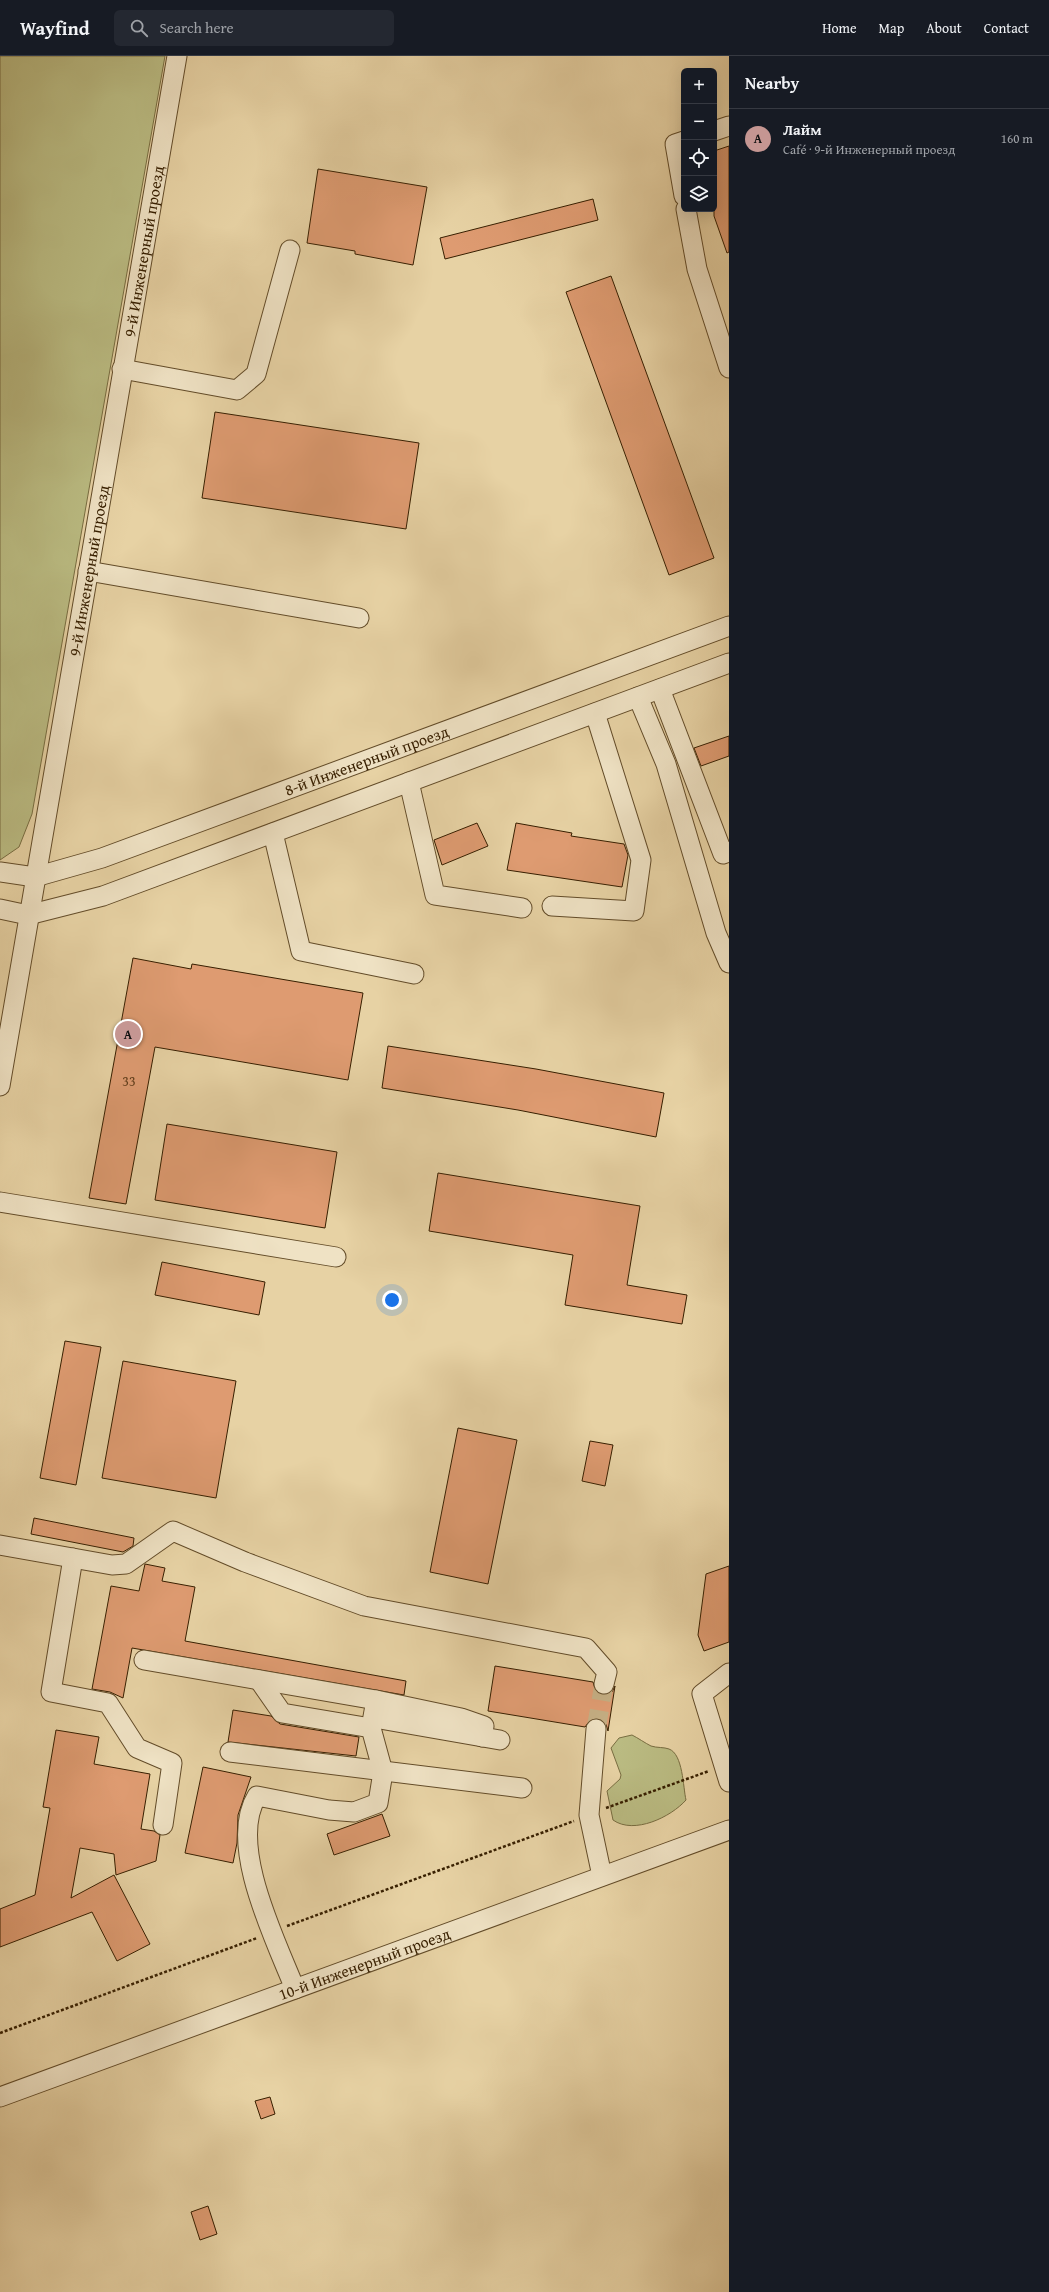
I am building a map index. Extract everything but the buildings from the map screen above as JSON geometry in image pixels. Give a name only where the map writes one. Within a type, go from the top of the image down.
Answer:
[{"type":"street","name":"9-й Инженерный проезд","points":[[0,1086],[28,915],[177,56]]},
{"type":"street","points":[[717,130],[729,126]]},
{"type":"street","points":[[681,142],[675,144],[681,179]]},
{"type":"street","points":[[687,212],[697,269],[729,368]]},
{"type":"street","points":[[122,369],[237,390],[256,374],[290,250]]},
{"type":"street","points":[[88,571],[359,618]]},
{"type":"street","name":"8-й Инженерный проезд","points":[[0,872],[35,877],[102,858],[729,626]]},
{"type":"street","points":[[0,909],[28,915],[103,896],[729,663]]},
{"type":"street","points":[[660,689],[722,854],[729,852]]},
{"type":"street","points":[[638,697],[666,764],[716,934],[729,963]]},
{"type":"street","points":[[552,906],[634,911],[641,860],[595,713]]},
{"type":"street","points":[[409,782],[435,896],[522,908]]},
{"type":"street","points":[[273,832],[301,951],[414,974]]},
{"type":"street","points":[[0,1202],[336,1257]]},
{"type":"street","points":[[0,1545],[112,1566],[126,1564],[172,1531],[245,1562],[364,1606],[586,1648],[606,1672],[604,1684]]},
{"type":"street","points":[[73,1558],[51,1692],[108,1703],[137,1748],[172,1763],[163,1825]]},
{"type":"street","points":[[144,1660],[259,1680],[374,1715],[500,1740]]},
{"type":"street","points":[[726,1774],[702,1694],[729,1673]]},
{"type":"street","points":[[259,1680],[282,1713],[374,1715]]},
{"type":"street","points":[[295,1989],[252,1877],[247,1841],[252,1803],[257,1796],[329,1810],[354,1812],[378,1803],[383,1772],[374,1715]]},
{"type":"street","points":[[596,1729],[589,1815],[602,1876]]},
{"type":"street","points":[[230,1752],[522,1788]]},
{"type":"street","name":"10-й Инженерный проезд","points":[[0,2097],[729,1830]]},
{"type":"path","points":[[0,2033],[589,1815],[726,1774]]},
{"type":"green space","points":[[0,56],[165,56],[32,814],[19,847],[0,860]]},
{"type":"green space","points":[[632,1735],[651,1746],[667,1748],[674,1752],[682,1772],[686,1800],[662,1818],[641,1825],[631,1826],[613,1820],[607,1791],[620,1779],[621,1775],[611,1748],[619,1738]]},
{"type":"tunnel","points":[[596,1729],[604,1684]]},
{"type":"place","name":"Лайм","points":[[128,1034]]}]
